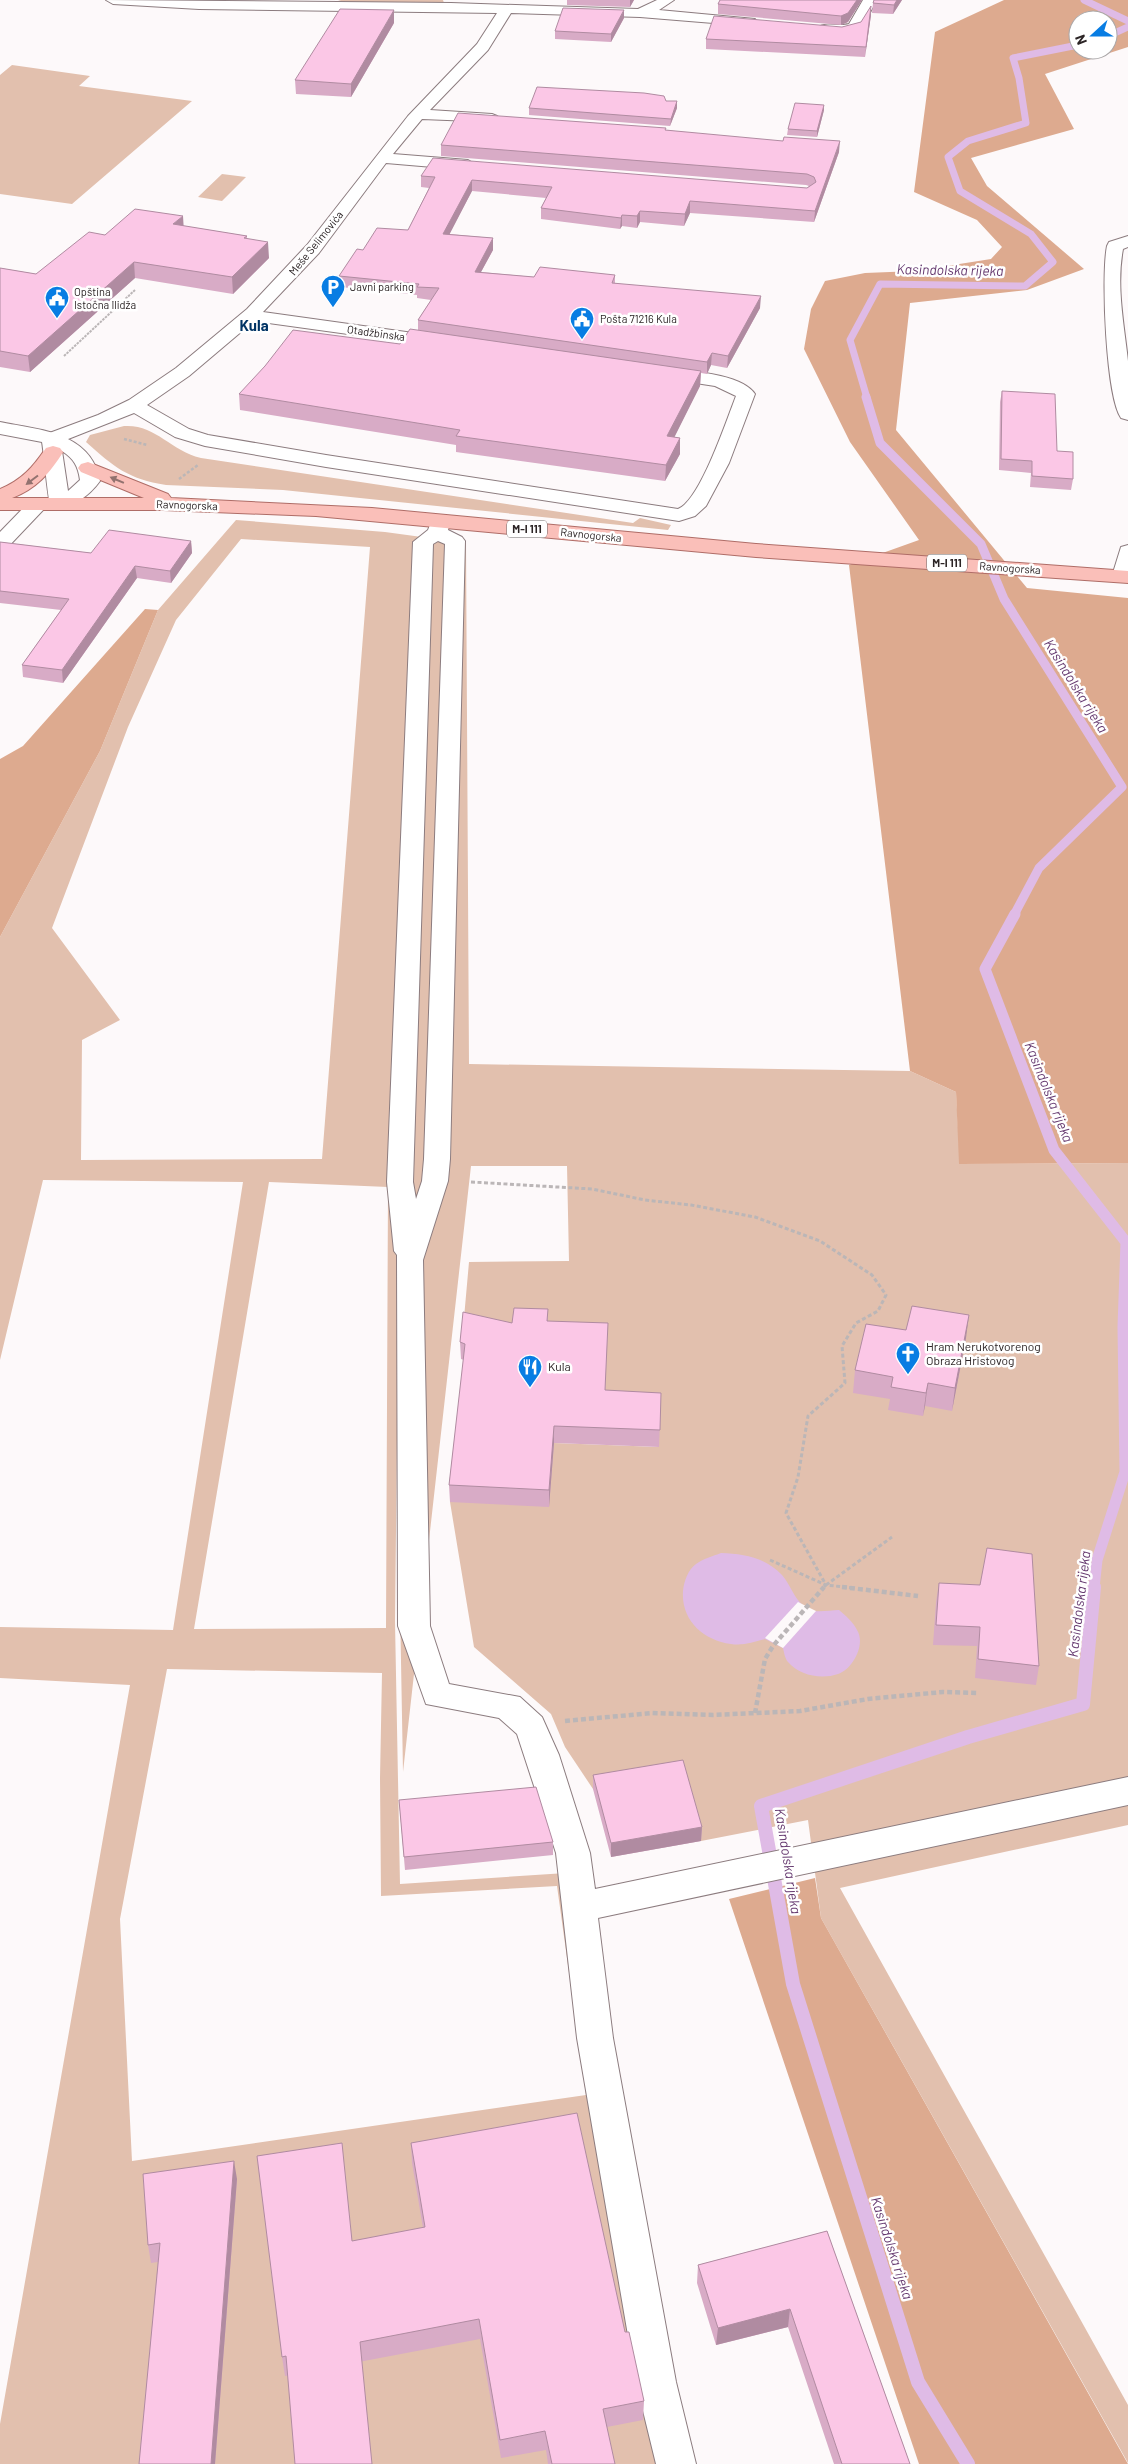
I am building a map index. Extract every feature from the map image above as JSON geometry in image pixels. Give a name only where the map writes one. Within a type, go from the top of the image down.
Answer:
[{"type":"main road","points":[[0,496],[18,490],[34,479],[44,468],[52,446]]},
{"type":"main road","points":[[88,468],[179,504]]},
{"type":"main road","name":"Ravnogorska","points":[[0,504],[179,504],[264,507],[438,527],[1125,577]]},
{"type":"street","points":[[113,0],[199,5],[506,8],[640,13],[764,24]]},
{"type":"street","points":[[640,13],[667,0]]},
{"type":"street","points":[[813,28],[853,29],[870,0]]},
{"type":"street","name":"Meše Selimovića","points":[[52,446],[134,405],[182,373],[248,315],[294,271],[382,158],[419,114],[494,33],[506,8]]},
{"type":"street","points":[[419,114],[508,120]]},
{"type":"street","points":[[382,158],[481,166]]},
{"type":"street","points":[[1128,241],[1115,246],[1112,256],[1114,315],[1128,414]]},
{"type":"street","name":"Otadžbinska","points":[[248,315],[458,345]]},
{"type":"street","points":[[134,405],[182,433],[205,440],[326,461],[679,515],[688,512],[696,506],[718,463],[746,394],[740,387],[723,383],[644,371]]},
{"type":"street","points":[[0,428],[52,446],[76,452],[88,468],[90,480],[77,494],[58,503],[58,483],[52,446]]},
{"type":"street","points":[[0,544],[38,504]]},
{"type":"street","points":[[438,527],[455,541],[437,1160],[435,1181],[409,1260],[414,1626],[437,1695],[508,1706],[530,1726],[542,1755],[573,1853],[595,2038],[654,2372],[676,2464]]},
{"type":"street","name":"Ravnogorska","points":[[1125,577],[1128,551]]},
{"type":"street","points":[[578,1907],[1128,1791]]},
{"type":"path","points":[[64,356],[134,290]]},
{"type":"path","points":[[120,438],[149,445]]},
{"type":"path","points":[[174,483],[205,459]]},
{"type":"path","points":[[471,1182],[592,1189],[645,1200],[692,1205],[755,1217],[820,1241],[872,1275],[886,1295],[878,1310],[856,1323],[842,1346],[845,1383],[808,1416],[798,1477],[786,1513],[826,1585]]},
{"type":"path","points":[[755,1713],[765,1659],[773,1646],[826,1585],[892,1536]]},
{"type":"path","points":[[770,1560],[826,1585],[918,1596]]},
{"type":"path","points":[[530,1726],[580,1718],[652,1713],[713,1715],[800,1711],[868,1699],[943,1692],[979,1693]]},
{"type":"shaded area","points":[[338,0],[443,0],[444,3],[344,2]]},
{"type":"shaded area","points":[[1004,0],[1128,0],[1128,47],[1118,50],[1118,10],[1068,10],[1068,60],[1088,60],[1045,74],[1074,129],[971,158],[987,186],[1084,269],[1027,290],[910,303],[896,430],[1027,588],[1128,598],[1128,1163],[959,1164],[956,1092],[910,1071],[849,565],[919,540],[850,442],[804,349],[811,309],[825,281],[865,273],[915,271],[991,259],[1002,247],[977,220],[914,192],[935,32]]},
{"type":"shaded area","points":[[12,65],[90,76],[79,86],[192,101],[72,204],[0,194],[0,75]]},
{"type":"shaded area","points":[[222,174],[246,177],[222,201],[198,197]]},
{"type":"shaded area","points":[[124,426],[135,426],[145,429],[180,449],[201,458],[633,523],[640,518],[671,525],[668,530],[283,490],[166,485],[141,479],[122,471],[86,442],[90,435]]},
{"type":"shaded area","points":[[236,520],[385,532],[466,543],[469,1064],[910,1071],[956,1092],[960,1164],[1128,1163],[1128,1825],[840,1888],[1128,2405],[1128,2463],[821,1918],[808,1820],[701,1841],[593,1789],[565,1747],[551,1714],[474,1647],[450,1502],[554,1443],[659,1447],[575,1407],[463,1329],[469,1262],[569,1261],[567,1166],[471,1166],[403,1772],[397,1439],[395,1622],[400,1884],[566,1873],[672,2464],[0,2464],[0,2424],[130,1685],[0,1678],[0,1627],[173,1630],[243,1182],[43,1180],[0,1360],[0,937],[100,751],[158,610]],"holes":[[[241,539],[370,547],[322,1159],[81,1160],[82,1040],[120,1020],[52,928],[128,727],[176,620]],[[269,1182],[388,1187],[386,1628],[194,1629]],[[167,1669],[382,1673],[380,1778],[381,1896],[557,1886],[586,2095],[132,2161],[120,1919]]]},
{"type":"shaded area","points":[[145,609],[158,610],[100,751],[0,937],[0,759],[23,746]]},
{"type":"shaded area","points":[[721,1553],[738,1554],[769,1564],[782,1575],[803,1606],[809,1609],[815,1611],[839,1610],[855,1627],[859,1636],[859,1649],[849,1667],[831,1676],[811,1675],[798,1670],[788,1662],[783,1648],[765,1639],[744,1644],[731,1644],[711,1638],[696,1627],[686,1611],[683,1601],[685,1580],[696,1564]]},
{"type":"shaded area","points":[[815,1878],[821,1918],[1128,2464],[919,2464],[729,1899]]},
{"type":"pier","points":[[798,1602],[816,1611],[783,1648],[765,1638]]},
{"type":"building","points":[[720,0],[857,0],[848,13],[841,16],[718,4]]},
{"type":"building","points":[[874,0],[897,0],[894,5],[873,3]]},
{"type":"building","points":[[871,6],[866,47],[706,39],[714,16],[842,27],[861,22]]},
{"type":"building","points":[[563,8],[624,10],[611,34],[555,31]]},
{"type":"building","points":[[340,9],[394,10],[351,84],[295,80]]},
{"type":"building","points":[[537,87],[644,93],[664,96],[666,101],[677,101],[671,119],[529,108]]},
{"type":"building","points":[[795,103],[824,105],[817,131],[788,129]]},
{"type":"building","points":[[458,113],[666,128],[665,130],[783,141],[784,137],[840,141],[815,211],[690,201],[685,214],[640,211],[637,216],[622,215],[621,218],[541,208],[552,187],[472,180],[443,234],[493,238],[475,272],[534,277],[540,267],[615,275],[612,283],[761,296],[728,356],[712,353],[707,362],[418,320],[439,288],[417,287],[419,284],[339,276],[357,249],[363,250],[377,228],[408,230],[435,177],[421,176],[433,158],[807,188],[816,182],[814,177],[807,174],[441,145]]},
{"type":"building","points":[[135,209],[183,216],[173,224],[247,236],[244,238],[268,242],[232,277],[134,262],[28,356],[0,351],[0,268],[36,274],[89,232],[105,235]]},
{"type":"building","points":[[410,329],[701,371],[667,436],[680,438],[666,465],[456,436],[460,430],[239,394],[265,366],[293,330],[400,344]]},
{"type":"building","points":[[1002,391],[1055,394],[1057,451],[1073,452],[1073,479],[1032,476],[1032,461],[1001,459]]},
{"type":"building","points":[[109,530],[191,541],[170,571],[135,566],[62,670],[22,665],[69,599],[0,591],[0,542],[91,553]]},
{"type":"building","points":[[912,1306],[969,1315],[955,1388],[928,1383],[926,1393],[891,1387],[893,1377],[855,1370],[866,1324],[906,1330]]},
{"type":"building","points":[[514,1308],[548,1309],[547,1321],[608,1323],[605,1390],[661,1393],[660,1430],[554,1426],[549,1490],[449,1485],[465,1344],[460,1342],[463,1312],[512,1323]]},
{"type":"building","points":[[987,1548],[1032,1554],[1039,1666],[978,1659],[980,1627],[936,1625],[939,1583],[980,1585]]},
{"type":"building","points":[[683,1760],[702,1827],[611,1843],[593,1775]]},
{"type":"building","points":[[536,1787],[553,1842],[404,1857],[399,1800]]},
{"type":"building","points":[[577,2113],[625,2332],[629,2332],[644,2401],[603,2409],[615,2464],[552,2464],[545,2431],[500,2440],[479,2319],[360,2342],[372,2464],[295,2464],[286,2356],[282,2357],[257,2156],[342,2143],[352,2241],[425,2227],[411,2143]]},
{"type":"building","points":[[234,2161],[211,2464],[139,2464],[160,2243],[148,2245],[143,2174]]},
{"type":"building","points":[[827,2231],[910,2464],[842,2464],[790,2309],[718,2328],[698,2265]]},
{"type":"waterway","name":"Kasindolska rijeka","points":[[1084,0],[1128,21]]},
{"type":"waterway","name":"Kasindolska rijeka","points":[[1118,32],[1128,27]]},
{"type":"waterway","name":"Kasindolska rijeka","points":[[867,398],[850,340],[880,284],[1025,286],[1053,262],[1031,234],[960,191],[948,157],[968,141],[1026,123],[1019,78],[1013,58],[1068,47]]},
{"type":"waterway","name":"Kasindolska rijeka","points":[[866,397],[880,443],[981,544],[1004,599],[1122,787],[1039,868],[1014,915]]},
{"type":"waterway","name":"Kasindolska rijeka","points":[[1015,914],[985,969],[1054,1150],[1126,1242],[1123,1327],[1125,1472],[1097,1560],[1094,1588]]},
{"type":"waterway","name":"Kasindolska rijeka","points":[[968,2464],[918,2382],[793,1984],[761,1806],[968,1737],[1083,1704],[1094,1587]]},
{"type":"place","name":"Javni parking","points":[[333,308]]},
{"type":"place","name":"Opština Istočna Ilidža","points":[[57,319]]},
{"type":"place","name":"Pošta 71216 Kula","points":[[582,340]]},
{"type":"place","name":"Hram Nerukotvorenog Obraza Hristovog","points":[[908,1375]]},
{"type":"place","name":"Kula","points":[[530,1388]]},
{"type":"district","name":"Kula","points":[[254,326]]}]
